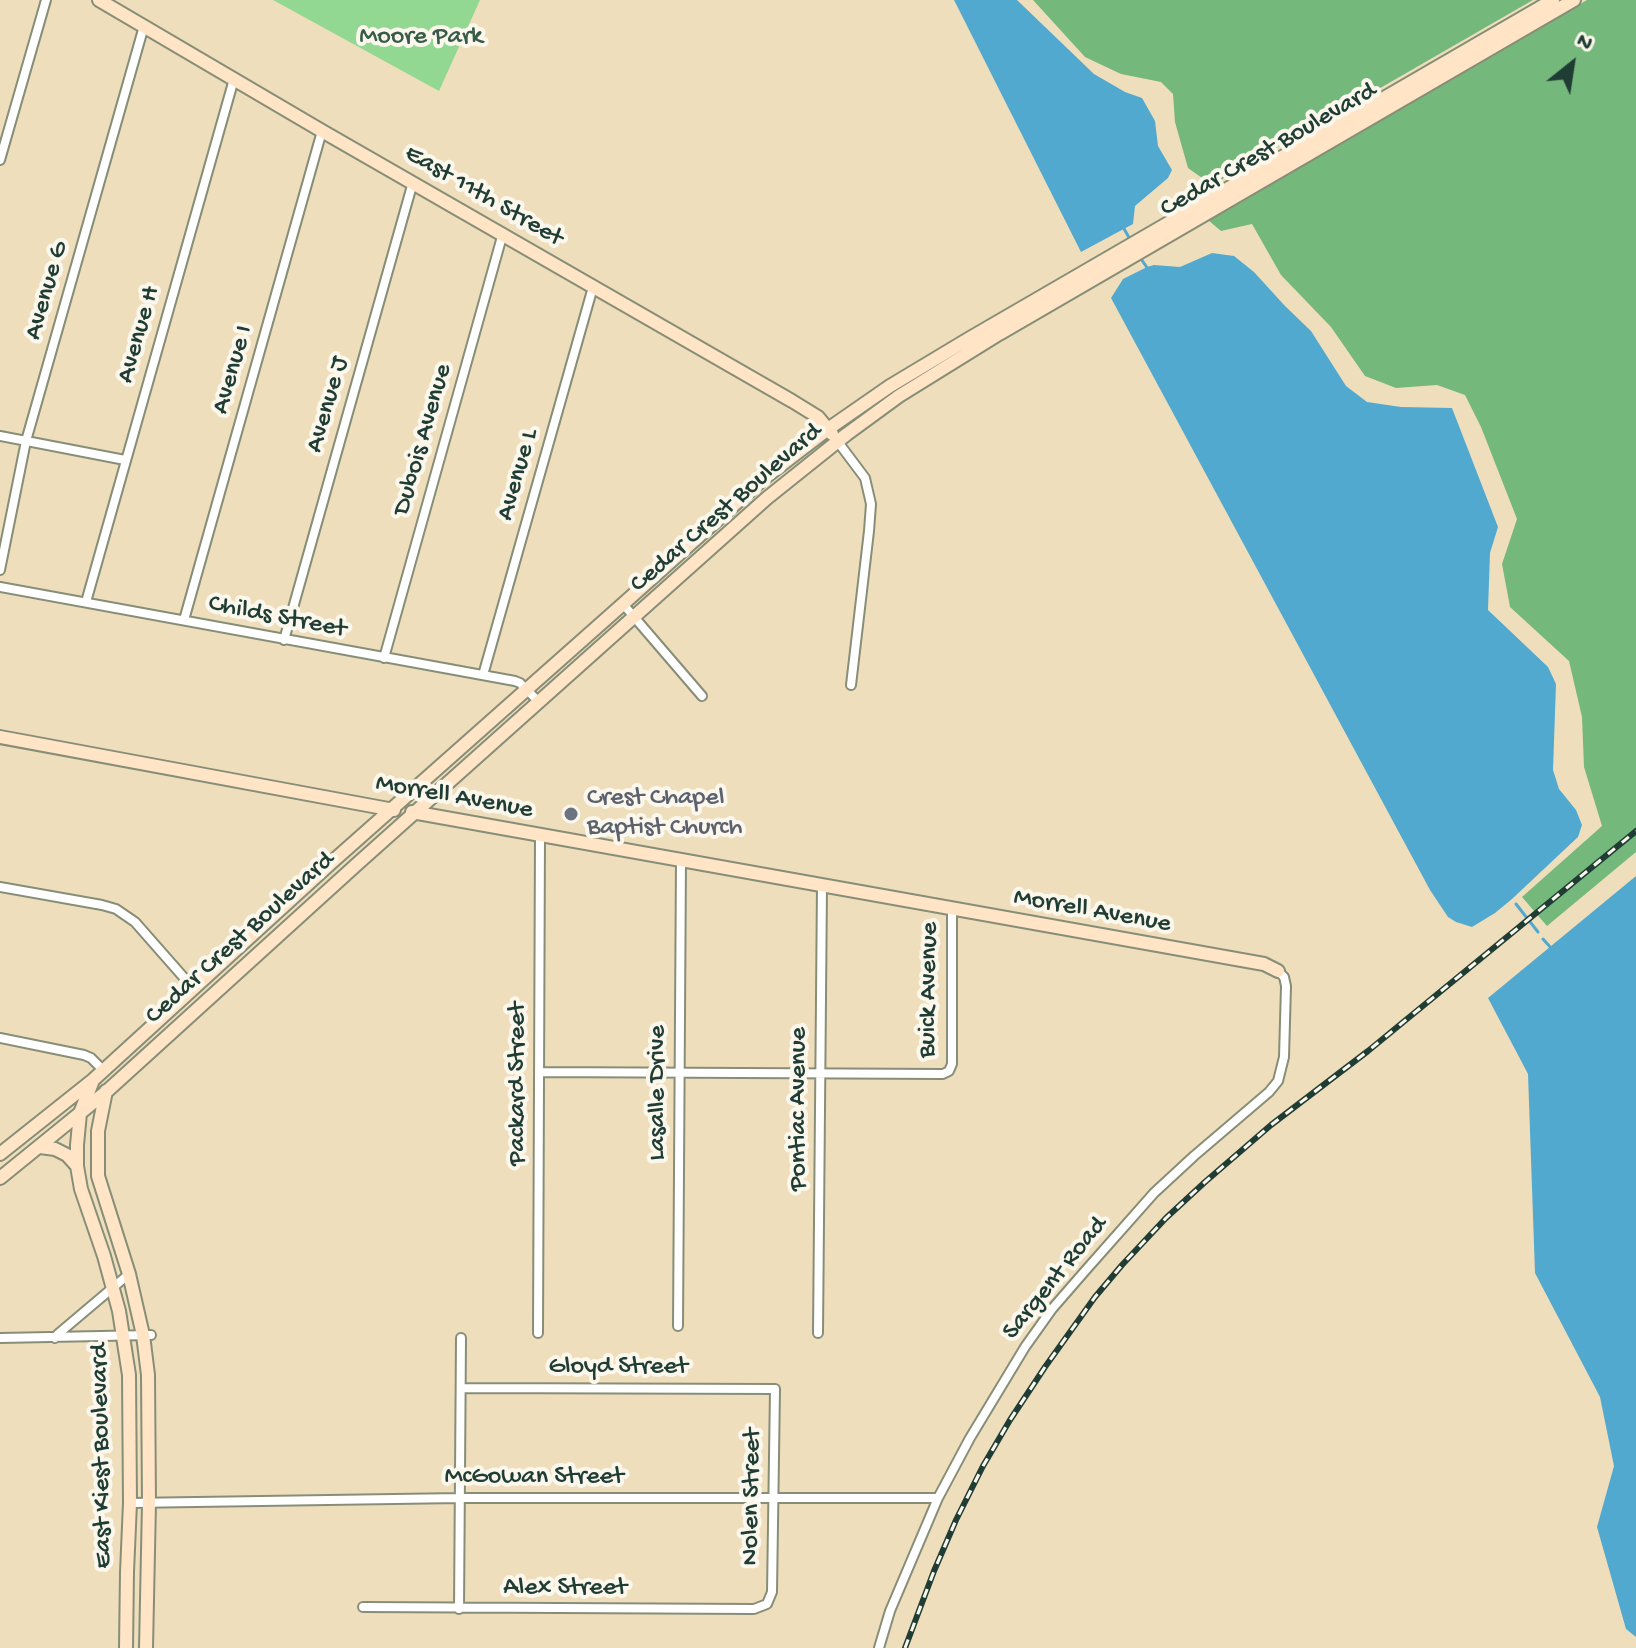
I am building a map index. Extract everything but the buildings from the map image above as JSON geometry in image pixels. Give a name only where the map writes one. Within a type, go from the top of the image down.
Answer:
[{"type":"main road","name":"East 11th Street","points":[[99,0],[792,401],[818,417],[838,442]]},
{"type":"main road","name":"Cedar Crest Boulevard","points":[[0,1178],[106,1092],[767,498],[838,442],[996,330],[1553,0]]},
{"type":"main road","name":"Cedar Crest Boulevard","points":[[2,1153],[93,1080],[763,479],[828,429],[890,386],[996,330],[1574,0]]},
{"type":"main road","name":"Morrell Avenue","points":[[0,737],[1264,964],[1278,971]]},
{"type":"main road","points":[[193,988],[205,1002]]},
{"type":"main road","name":"East Kiest Boulevard","points":[[103,1070],[108,1083],[98,1131],[98,1176],[147,1335],[149,1503],[146,1648]]},
{"type":"main road","name":"East Kiest Boulevard","points":[[93,1080],[80,1113],[77,1166],[81,1189],[113,1286],[129,1375],[130,1503],[126,1648]]},
{"type":"main road","points":[[40,1147],[67,1155],[77,1166]]},
{"type":"main road","points":[[2,1153],[15,1167]]},
{"type":"street","points":[[0,160],[46,0]]},
{"type":"street","name":"Avenue G","points":[[0,570],[26,441],[144,26]]},
{"type":"street","name":"Avenue H","points":[[86,602],[234,79]]},
{"type":"street","name":"Avenue I","points":[[184,620],[322,131]]},
{"type":"street","name":"Avenue J","points":[[284,640],[413,182]]},
{"type":"street","name":"Dubois Avenue","points":[[384,658],[503,233]]},
{"type":"street","name":"Avenue L","points":[[483,675],[593,287]]},
{"type":"street","points":[[0,436],[125,460]]},
{"type":"street","points":[[838,442],[865,478],[871,504],[851,685]]},
{"type":"street","name":"Childs Street","points":[[0,587],[515,681],[539,702]]},
{"type":"street","points":[[623,604],[702,696]]},
{"type":"street","name":"Packard Street","points":[[538,1333],[540,835]]},
{"type":"street","name":"Lasalle Drive","points":[[678,1326],[681,860]]},
{"type":"street","name":"Pontiac Avenue","points":[[818,1333],[822,886]]},
{"type":"street","points":[[0,887],[116,909],[135,922],[193,988]]},
{"type":"street","name":"Buick Avenue","points":[[820,1074],[943,1074],[949,1071],[952,1064],[952,909]]},
{"type":"street","name":"Sargent Road","points":[[879,1648],[890,1611],[938,1498],[996,1393],[1052,1309],[1154,1193],[1278,1081],[1284,1057],[1286,986],[1284,977],[1278,971]]},
{"type":"street","points":[[0,1038],[84,1055],[103,1070]]},
{"type":"street","points":[[539,1072],[820,1074]]},
{"type":"street","points":[[55,1338],[129,1274]]},
{"type":"street","points":[[0,1338],[147,1335]]},
{"type":"street","points":[[459,1609],[461,1338]]},
{"type":"street","name":"Gloyd Street","points":[[461,1388],[775,1389]]},
{"type":"street","name":"Nolen Street","points":[[767,1604],[772,1592],[775,1389]]},
{"type":"street","name":"McGowan Street","points":[[130,1503],[460,1498],[938,1498]]},
{"type":"street","name":"Alex Street","points":[[363,1607],[754,1609],[767,1604]]},
{"type":"green space","name":"Moore Park","points":[[273,0],[480,0],[439,91]]},
{"type":"green space","points":[[1033,0],[1533,0],[1212,185],[1188,168],[1175,122],[1173,94],[1161,82],[1121,74],[1085,57]]},
{"type":"green space","points":[[1587,0],[1636,0],[1636,852],[1547,926],[1522,897],[1602,826],[1584,767],[1582,717],[1569,661],[1510,607],[1502,564],[1517,519],[1481,427],[1465,395],[1437,385],[1396,388],[1365,376],[1331,327],[1281,275],[1252,224],[1221,231],[1208,220]]},
{"type":"water","points":[[954,0],[1017,0],[1094,74],[1142,98],[1155,121],[1158,146],[1172,170],[1168,178],[1135,206],[1133,224],[1081,252]]},
{"type":"water","points":[[1212,253],[1234,256],[1254,272],[1311,331],[1346,386],[1367,402],[1401,407],[1452,408],[1498,527],[1490,553],[1488,610],[1548,667],[1556,684],[1553,770],[1559,789],[1576,810],[1582,825],[1578,837],[1512,899],[1472,927],[1448,917],[1430,890],[1111,298],[1123,279],[1147,267],[1180,267]]},
{"type":"water","points":[[1636,876],[1636,1637],[1626,1629],[1597,1527],[1614,1466],[1600,1397],[1535,1273],[1528,1074],[1488,998]]},
{"type":"waterway","points":[[1123,227],[1131,241]]},
{"type":"waterway","points":[[1139,256],[1148,269]]},
{"type":"waterway","points":[[1516,904],[1538,932]]},
{"type":"waterway","points":[[1543,939],[1552,949]]},
{"type":"railway","points":[[905,1648],[934,1571],[983,1466],[1045,1367],[1122,1265],[1166,1218],[1271,1125],[1368,1051],[1636,831]]},
{"type":"place","name":"Crest Chapel Baptist Church","points":[[571,814]]}]
